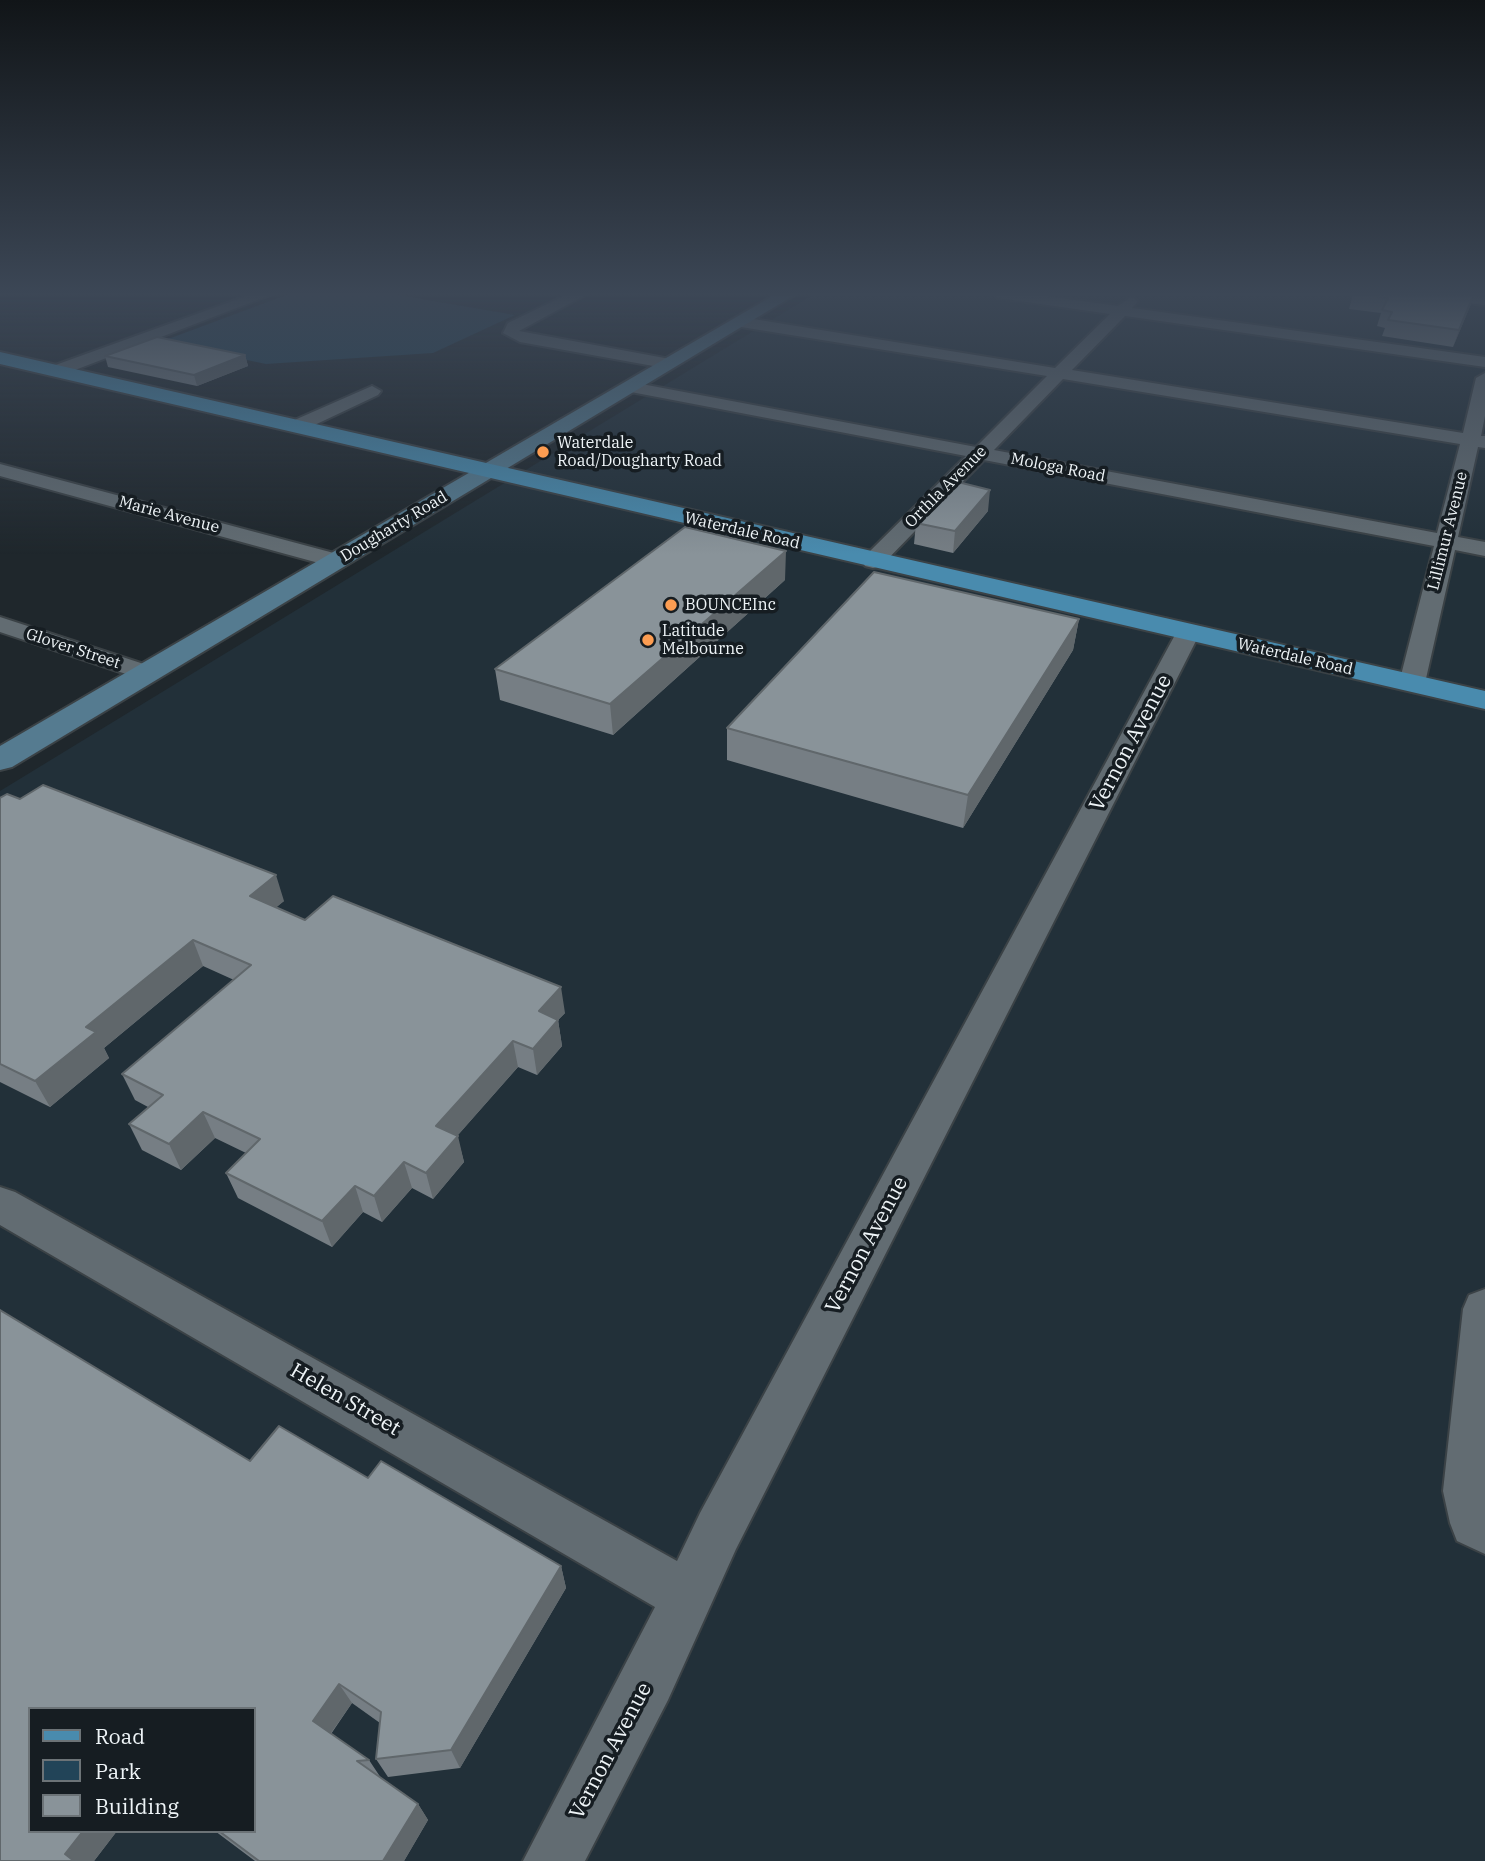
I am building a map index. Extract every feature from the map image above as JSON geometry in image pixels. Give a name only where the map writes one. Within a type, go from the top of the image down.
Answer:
[{"type":"main road","name":"Waterdale Road","points":[[100,381],[1485,700]]},
{"type":"street","name":"Dougharty Road","points":[[0,760],[641,381]]},
{"type":"street","name":"Orthla Avenue","points":[[873,561],[1050,381]]},
{"type":"street","points":[[1107,381],[1479,441]]},
{"type":"street","name":"Lillimur Avenue","points":[[1412,683],[1444,541],[1479,441],[1485,381]]},
{"type":"street","name":"Mologa Road","points":[[631,387],[1485,549]]},
{"type":"street","points":[[297,425],[372,390]]},
{"type":"street","name":"Marie Avenue","points":[[0,470],[337,561]]},
{"type":"street","name":"Glover Street","points":[[0,624],[147,673]]},
{"type":"street","name":"Vernon Avenue","points":[[553,1861],[689,1597],[718,1531],[1188,633]]},
{"type":"street","name":"Helen Street","points":[[0,1204],[689,1597]]},
{"type":"street","points":[[1480,1526],[1468,1491],[1485,1309]]},
{"type":"shaded area","points":[[672,381],[1485,381],[1485,1861],[0,1861],[0,791]]},
{"type":"building","points":[[954,481],[990,490],[955,531],[916,523]]},
{"type":"building","name":"Latitude Melbourne","points":[[685,527],[786,551],[610,704],[495,669]]},
{"type":"building","points":[[874,572],[1079,619],[968,795],[727,728]]},
{"type":"building","points":[[43,785],[276,875],[250,896],[305,920],[333,896],[561,987],[539,1011],[558,1020],[533,1049],[513,1041],[436,1126],[458,1136],[426,1173],[404,1162],[374,1196],[355,1186],[322,1221],[226,1173],[260,1139],[203,1112],[169,1144],[129,1124],[163,1095],[122,1074],[251,965],[193,940],[86,1027],[96,1032],[35,1081],[0,1064],[0,798],[7,794],[20,799]]},
{"type":"building","points":[[0,1310],[250,1461],[279,1426],[368,1478],[381,1461],[561,1566],[451,1750],[376,1759],[381,1712],[339,1684],[313,1721],[369,1760],[357,1761],[418,1804],[383,1861],[259,1861],[222,1833],[256,1833],[256,1707],[28,1707],[28,1833],[81,1833],[65,1854],[74,1861],[0,1861]]},
{"type":"place","name":"Waterdale Road/Dougharty Road","points":[[543,452]]},
{"type":"place","name":"BOUNCEInc","points":[[671,605]]},
{"type":"place","name":"Latitude Melbourne","points":[[648,640]]}]
